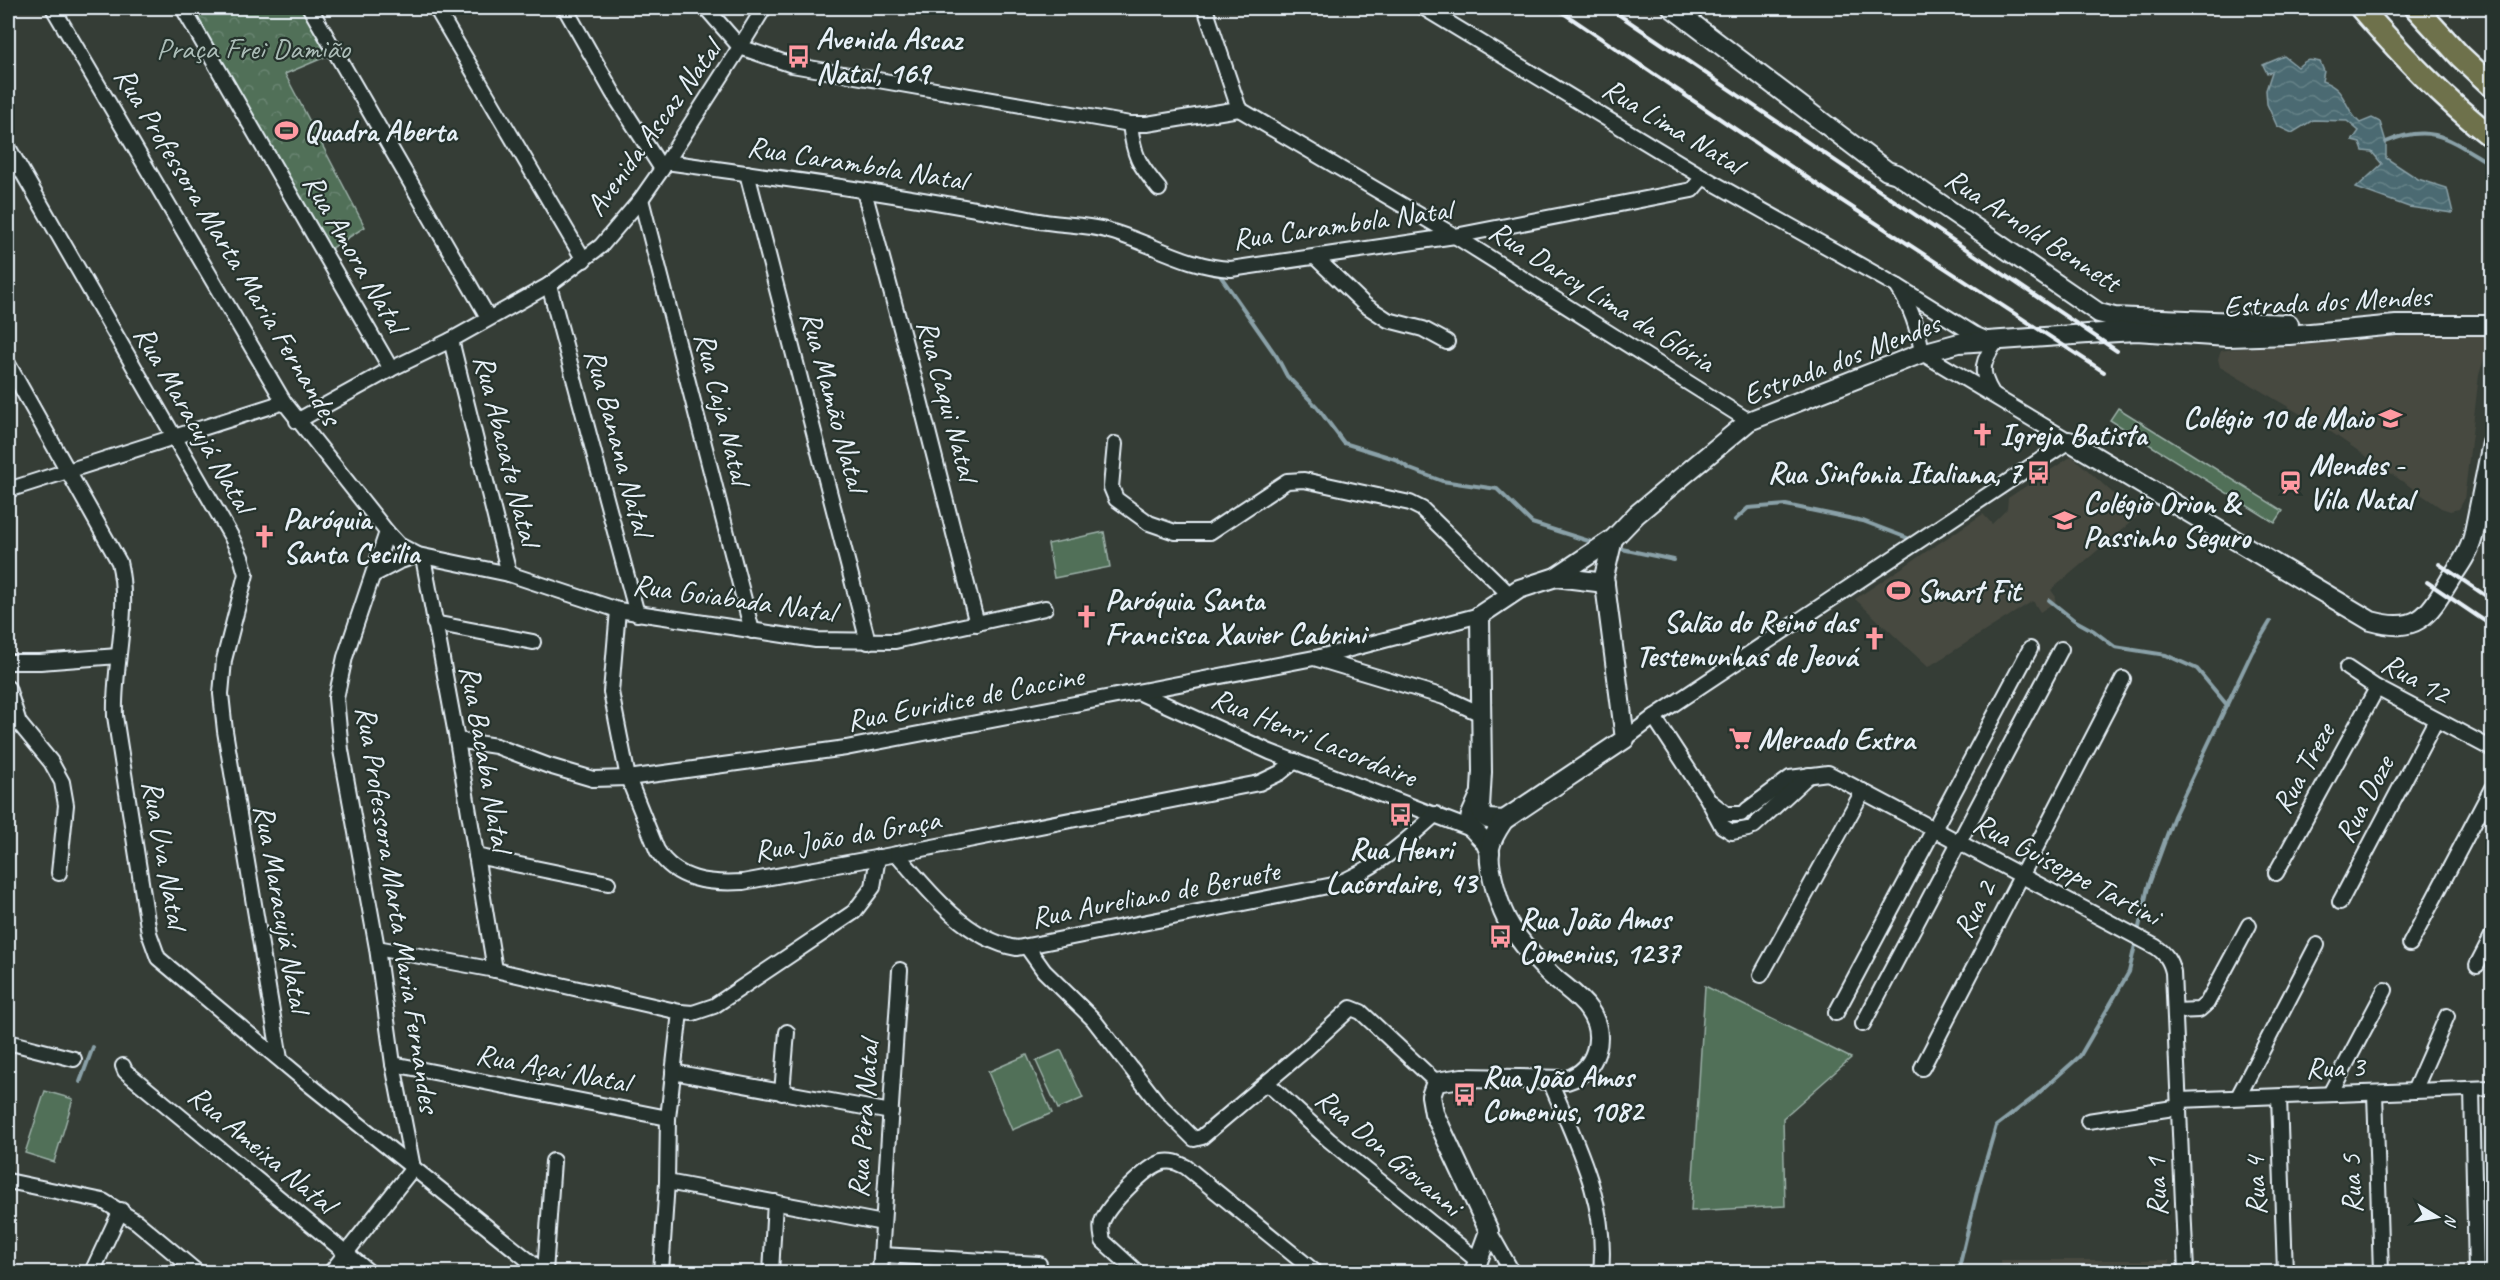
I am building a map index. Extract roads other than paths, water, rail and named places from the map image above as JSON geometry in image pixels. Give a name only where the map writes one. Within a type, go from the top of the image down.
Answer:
[{"type":"main road","points":[[2361,8],[2453,105],[2493,137]]},
{"type":"main road","points":[[2416,8],[2460,56],[2493,87]]},
{"type":"street","name":"Rua Professora Marta Maria Fernandes","points":[[53,8],[284,402],[387,532],[345,657],[336,698],[341,750],[377,948],[393,1064],[413,1168]]},
{"type":"street","name":"Rua Amora Natal","points":[[183,8],[391,369]]},
{"type":"street","points":[[310,8],[488,317]]},
{"type":"street","points":[[436,8],[584,260]]},
{"type":"street","points":[[564,8],[618,101],[664,166]]},
{"type":"street","points":[[706,8],[740,47],[764,8]]},
{"type":"street","points":[[1205,8],[1239,109]]},
{"type":"street","name":"Rua Lima Natal","points":[[1424,8],[1703,177],[1897,286],[1974,334],[1993,340]]},
{"type":"street","name":"Rua Arnold Bennett","points":[[1672,8],[1887,171],[1897,174],[2081,302],[2105,315],[2369,327]]},
{"type":"street","name":"Avenida Ascaz Natal","points":[[297,421],[391,369],[451,340],[488,317],[549,285],[601,246],[641,199],[740,47],[792,65],[1130,124],[1147,124],[1239,109]]},
{"type":"street","name":"Rua Darcy Lima da Glória","points":[[1239,109],[1455,237],[1749,421]]},
{"type":"street","points":[[1130,124],[1133,148],[1138,163],[1159,189]]},
{"type":"street","name":"Rua Maracujá Natal","points":[[8,147],[231,536],[244,567],[246,574],[224,660],[221,694],[225,731],[280,1059]]},
{"type":"street","name":"Rua Carambola Natal","points":[[664,166],[747,173],[1048,223],[1106,230],[1214,268],[1252,268],[1455,237],[1692,190],[1703,177]]},
{"type":"street","name":"Rua Arnold Bennett","points":[[1887,171],[1890,182],[2083,317],[2089,324],[2088,334]]},
{"type":"street","name":"Rua Mamão Natal","points":[[747,173],[868,642]]},
{"type":"street","name":"Rua Caqui Natal","points":[[864,191],[978,624]]},
{"type":"street","name":"Rua Caja Natal","points":[[641,199],[752,631]]},
{"type":"street","points":[[1315,257],[1372,310],[1388,320],[1423,329],[1447,342]]},
{"type":"street","name":"Rua Banana Natal","points":[[549,285],[637,614]]},
{"type":"street","points":[[1897,286],[1918,327],[1922,353],[2371,621],[2399,626],[2410,625],[2428,614],[2469,550],[2493,443]]},
{"type":"street","name":"Estrada dos Mendes","points":[[1314,658],[1480,615],[1509,594],[1556,577],[1613,539],[1637,514],[1749,421],[1922,353],[1959,343],[2088,334],[2136,332],[2238,336],[2289,335],[2422,324],[2493,325]]},
{"type":"street","name":"Rua Abacate Natal","points":[[451,340],[510,574]]},
{"type":"street","points":[[1992,393],[1986,383],[1983,370],[1993,340]]},
{"type":"street","name":"Rua Uva Natal","points":[[8,364],[119,562],[123,591],[115,716],[149,933],[153,948],[161,962],[544,1272]]},
{"type":"street","points":[[8,489],[284,402]]},
{"type":"street","points":[[1484,839],[1504,820],[1654,717],[2069,441]]},
{"type":"street","points":[[1115,444],[1111,487],[1116,499],[1149,523],[1175,532],[1210,532],[1287,481],[1304,480],[1410,503],[1422,509],[1509,594]]},
{"type":"street","name":"Rua Goiabada Natal","points":[[387,532],[399,544],[421,556],[510,574],[637,614],[816,640],[895,641],[928,636],[1045,608]]},
{"type":"street","points":[[1613,539],[1604,577],[1625,739]]},
{"type":"street","points":[[373,575],[398,562],[421,556]]},
{"type":"street","name":"Rua Bacaba Natal","points":[[421,556],[457,740],[495,969]]},
{"type":"street","points":[[1556,577],[1605,584]]},
{"type":"street","name":"Rua João da Graça","points":[[618,609],[611,692],[628,778],[657,850],[664,861],[674,870],[697,880],[719,883],[743,882],[1259,783],[1280,773],[1295,761]]},
{"type":"street","points":[[1480,615],[1482,772],[1480,807],[1485,817],[1504,820]]},
{"type":"street","points":[[434,623],[534,642]]},
{"type":"street","points":[[1836,1013],[2030,649]]},
{"type":"street","points":[[1863,1024],[2061,649]]},
{"type":"street","points":[[8,662],[118,656]]},
{"type":"street","name":"Rua Euridice de Caccine","points":[[457,740],[496,746],[556,769],[593,779],[628,778],[846,748],[1314,658],[1444,697],[1481,714]]},
{"type":"street","name":"Rua 12","points":[[2347,668],[2377,688],[2493,749]]},
{"type":"street","name":"Rua 2","points":[[1922,1068],[2123,679]]},
{"type":"street","points":[[8,688],[19,723],[51,762],[62,782],[66,805],[59,873]]},
{"type":"street","name":"Rua Treze","points":[[2276,873],[2377,688]]},
{"type":"street","name":"Rua Henri Lacordaire","points":[[1138,692],[1295,761],[1436,814],[1484,839]]},
{"type":"street","name":"Rua Guiseppe Tartini","points":[[1654,717],[1726,830],[1738,832],[1751,827],[1809,775]]},
{"type":"street","name":"Rua Doze","points":[[2340,902],[2436,720]]},
{"type":"street","name":"Rua Guiseppe Tartini","points":[[1707,798],[1726,814],[1744,812],[1781,783],[1797,776],[1828,774],[2022,874],[2156,947],[2171,961],[2179,1103]]},
{"type":"street","points":[[2410,944],[2493,788]]},
{"type":"street","points":[[1761,975],[1863,791]]},
{"type":"street","points":[[1436,1082],[1462,1078],[1550,1081],[1575,1078],[1589,1067],[1596,1052],[1598,1031],[1589,1009],[1548,972],[1511,927],[1498,895],[1484,839],[1470,819],[1480,796]]},
{"type":"street","name":"Rua Aureliano de Beruete","points":[[897,854],[929,891],[959,919],[1003,945],[1017,948],[1343,882],[1373,864],[1436,814]]},
{"type":"street","points":[[476,856],[608,883]]},
{"type":"street","points":[[377,948],[495,969],[680,1012],[693,1013],[714,1006],[854,912],[873,887],[878,857]]},
{"type":"street","points":[[2175,1011],[2199,1010],[2207,1004],[2249,925]]},
{"type":"street","points":[[2477,965],[2493,936]]},
{"type":"street","points":[[2238,1097],[2317,945]]},
{"type":"street","points":[[1027,947],[1044,971],[1093,1019],[1147,1090],[1191,1137],[1202,1137],[1304,1050],[1346,1009],[1358,1010],[1436,1082]]},
{"type":"street","name":"Rua Pêra Natal","points":[[880,1272],[900,970]]},
{"type":"street","points":[[2330,1094],[2385,990]]},
{"type":"street","points":[[661,1272],[667,1182],[668,1118],[680,1012]]},
{"type":"street","points":[[2414,1091],[2447,1016]]},
{"type":"street","points":[[782,1093],[787,1032]]},
{"type":"street","points":[[8,1042],[74,1059]]},
{"type":"street","name":"Rua Açaí Natal","points":[[393,1064],[668,1118]]},
{"type":"street","name":"Rua Ameixa Natal","points":[[123,1066],[125,1071],[215,1147],[369,1272]]},
{"type":"street","points":[[673,1072],[891,1112]]},
{"type":"street","points":[[1550,1081],[1593,1189],[1602,1235],[1601,1272]]},
{"type":"street","points":[[1436,1082],[1431,1096],[1434,1113],[1489,1231],[1512,1272]]},
{"type":"street","name":"Rua Don Giovanni","points":[[1266,1083],[1476,1267]]},
{"type":"street","name":"Rua 3","points":[[2088,1121],[2179,1103],[2238,1097],[2493,1088]]},
{"type":"street","points":[[2472,1089],[2476,1272]]},
{"type":"street","name":"Rua 5","points":[[2375,1093],[2381,1272]]},
{"type":"street","name":"Rua 4","points":[[2280,1097],[2285,1272]]},
{"type":"street","name":"Rua 1","points":[[2179,1103],[2186,1272]]},
{"type":"street","points":[[544,1272],[549,1240],[553,1161]]},
{"type":"street","points":[[1137,1272],[1103,1241],[1102,1223],[1116,1202],[1154,1166],[1165,1162],[1178,1163],[1186,1167],[1316,1272]]},
{"type":"street","points":[[332,1272],[413,1168]]},
{"type":"street","points":[[8,1181],[103,1201],[121,1210],[197,1272]]},
{"type":"street","points":[[667,1182],[883,1224]]},
{"type":"street","points":[[771,1272],[775,1202]]},
{"type":"street","points":[[92,1272],[121,1210]]},
{"type":"street","points":[[1476,1267],[1489,1231]]},
{"type":"street","points":[[882,1255],[1015,1268],[1038,1264]]},
{"type":"water","points":[[2284,56],[2298,67],[2308,60],[2320,62],[2324,71],[2322,81],[2341,94],[2360,123],[2372,118],[2380,122],[2386,142],[2386,158],[2418,179],[2447,188],[2453,213],[2409,207],[2356,188],[2382,164],[2372,152],[2363,151],[2360,143],[2352,141],[2359,131],[2347,121],[2313,120],[2292,133],[2277,126],[2267,104],[2266,90],[2272,72],[2267,73],[2263,65]]},
{"type":"waterway","points":[[2386,142],[2402,136],[2430,134],[2454,142],[2492,165]]},
{"type":"waterway","points":[[1217,271],[1277,357],[1287,376],[1317,407],[1344,443],[1395,459],[1410,469],[1442,481],[1497,489],[1532,523],[1595,543]]},
{"type":"waterway","points":[[1735,520],[1748,508],[1786,505],[1863,521],[1910,539]]},
{"type":"waterway","points":[[1617,548],[1674,560]]},
{"type":"waterway","points":[[2049,600],[2115,647],[2166,655],[2197,669],[2227,705]]},
{"type":"waterway","points":[[1958,1272],[1979,1184],[1996,1126],[2033,1098],[2080,1056],[2129,972],[2148,887],[2174,816],[2252,652],[2270,622]]},
{"type":"waterway","points":[[80,1082],[93,1047]]},
{"type":"railway","points":[[1556,8],[1827,191],[2104,372]]},
{"type":"railway","points":[[1609,8],[2117,351]]},
{"type":"railway","points":[[2439,564],[2492,600]]},
{"type":"railway","points":[[2427,582],[2492,626]]},
{"type":"place","name":"Avenida Ascaz Natal, 169","points":[[798,56]]},
{"type":"place","name":"Quadra Aberta","points":[[286,131]]},
{"type":"place","name":"Colégio 10 de Maio","points":[[2391,418]]},
{"type":"place","name":"Igreja Batista","points":[[1982,435]]},
{"type":"place","name":"Rua Sinfonia Italiana, 7","points":[[2039,473]]},
{"type":"place","name":"Mendes - Vila Natal","points":[[2291,482]]},
{"type":"place","name":"Colégio Orion & Passinho Seguro","points":[[2065,520]]},
{"type":"place","name":"Paróquia Santa Cecília","points":[[265,536]]},
{"type":"place","name":"Smart Fit","points":[[1899,591]]},
{"type":"place","name":"Paróquia Santa Francisca Xavier Cabrini","points":[[1087,617]]},
{"type":"place","name":"Salão do Reino das Testemunhas de Jeová","points":[[1875,639]]},
{"type":"place","name":"Mercado Extra","points":[[1740,739]]},
{"type":"place","name":"Rua Henri Lacordaire, 43","points":[[1401,815]]},
{"type":"place","name":"Rua João Amos Comenius, 1237","points":[[1501,936]]},
{"type":"place","name":"Rua João Amos Comenius, 1082","points":[[1464,1094]]},
{"type":"park label","name":"Praça Frei Damião","points":[[253,48]]}]
